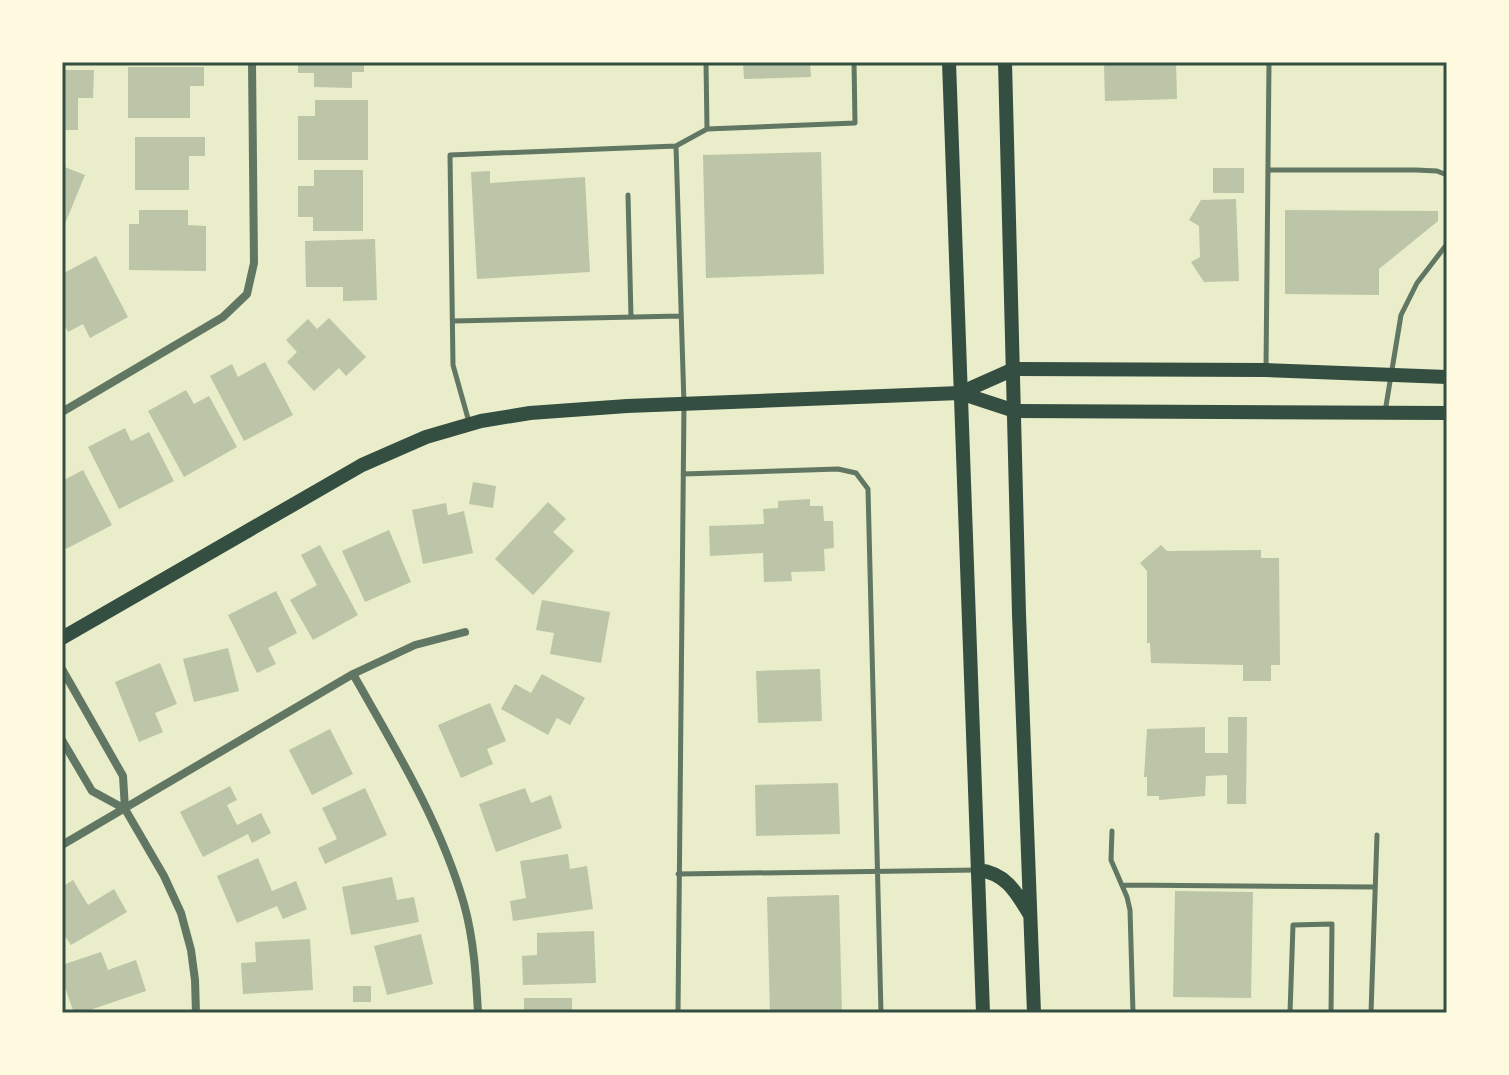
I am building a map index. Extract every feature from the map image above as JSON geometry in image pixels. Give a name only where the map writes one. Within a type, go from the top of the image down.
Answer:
[{"type":"main road","points":[[949,62],[983,1013]]},
{"type":"main road","points":[[1005,62],[1019,614],[1034,1013]]},
{"type":"main road","points":[[960,393],[1014,369],[1266,370],[1447,377]]},
{"type":"main road","points":[[62,638],[362,465],[426,437],[469,424],[579,409],[960,393],[1015,411],[1447,413]]},
{"type":"main road","points":[[978,870],[992,872],[1011,885],[1030,915]]},
{"type":"street","points":[[62,412],[223,317],[247,294],[254,263],[252,62]]},
{"type":"street","points":[[62,845],[353,674],[415,645],[465,632]]},
{"type":"street","points":[[62,669],[123,776],[125,809],[164,876],[181,913],[191,950],[196,1013]]},
{"type":"street","points":[[353,674],[411,776],[440,836],[464,905],[476,966],[478,1013]]},
{"type":"street","points":[[62,740],[92,791],[125,809]]},
{"type":"lane","points":[[706,62],[707,129]]},
{"type":"lane","points":[[469,424],[453,365],[450,155],[676,146],[707,129],[855,123],[854,62]]},
{"type":"lane","points":[[1266,370],[1269,62]]},
{"type":"lane","points":[[676,146],[684,404],[678,1013]]},
{"type":"lane","points":[[1268,170],[1416,170],[1447,175]]},
{"type":"lane","points":[[628,195],[631,317]]},
{"type":"lane","points":[[1385,412],[1401,315],[1417,283],[1447,244]]},
{"type":"lane","points":[[453,321],[681,316]]},
{"type":"lane","points":[[683,474],[838,469],[856,473],[868,489],[881,1013]]},
{"type":"lane","points":[[1112,831],[1111,860],[1130,910],[1133,1013]]},
{"type":"lane","points":[[1371,1013],[1377,835]]},
{"type":"lane","points":[[678,874],[978,870]]},
{"type":"lane","points":[[1122,885],[1375,887]]},
{"type":"lane","points":[[1290,1013],[1293,925],[1332,924],[1331,1013]]},
{"type":"building","points":[[298,62],[364,62],[364,72],[352,72],[352,88],[314,87],[314,73],[298,73]]},
{"type":"building","points":[[743,62],[810,62],[811,77],[744,79]]},
{"type":"building","points":[[1176,62],[1177,99],[1105,101],[1104,64]]},
{"type":"building","points":[[128,67],[204,67],[204,86],[190,86],[190,118],[128,118]]},
{"type":"building","points":[[62,70],[94,70],[93,98],[78,98],[78,130],[62,130]]},
{"type":"building","points":[[315,100],[368,100],[368,160],[298,160],[298,116],[315,116]]},
{"type":"building","points":[[135,137],[205,137],[205,156],[189,156],[189,190],[135,190]]},
{"type":"building","points":[[821,152],[824,274],[706,278],[703,155]]},
{"type":"building","points":[[62,166],[85,175],[62,231]]},
{"type":"building","points":[[1213,168],[1244,168],[1244,193],[1213,193]]},
{"type":"building","points":[[314,170],[363,170],[363,231],[313,231],[313,217],[298,217],[298,186],[314,186]]},
{"type":"building","points":[[490,171],[490,183],[585,177],[590,272],[477,279],[471,172]]},
{"type":"building","points":[[1236,199],[1239,281],[1204,282],[1191,262],[1200,257],[1199,226],[1189,220],[1201,200]]},
{"type":"building","points":[[139,210],[188,210],[188,225],[206,226],[206,271],[129,270],[129,224],[139,224]]},
{"type":"building","points":[[1285,210],[1438,211],[1438,221],[1379,269],[1379,295],[1285,294]]},
{"type":"building","points":[[375,239],[377,300],[343,301],[343,287],[306,287],[305,241]]},
{"type":"building","points":[[96,256],[128,317],[90,338],[83,324],[68,332],[62,321],[62,274]]},
{"type":"building","points":[[329,318],[366,357],[346,376],[339,368],[314,391],[287,362],[297,352],[286,340],[308,319],[317,329]]},
{"type":"building","points":[[265,362],[293,415],[244,441],[210,376],[232,364],[238,377]]},
{"type":"building","points":[[186,390],[194,404],[209,396],[237,447],[184,477],[148,411]]},
{"type":"building","points":[[125,428],[131,441],[149,432],[174,481],[119,509],[88,447]]},
{"type":"building","points":[[83,470],[112,525],[66,549],[62,540],[62,481]]},
{"type":"building","points":[[473,482],[496,486],[493,508],[469,504]]},
{"type":"building","points":[[810,499],[810,506],[823,506],[824,521],[833,521],[834,548],[824,549],[825,571],[791,572],[792,581],[764,582],[763,553],[710,556],[709,526],[764,524],[763,509],[778,508],[778,501]]},
{"type":"building","points":[[548,502],[566,519],[553,532],[574,551],[533,595],[495,559]]},
{"type":"building","points":[[446,503],[448,515],[464,511],[473,553],[423,564],[412,510]]},
{"type":"building","points":[[389,530],[411,582],[365,602],[342,551]]},
{"type":"building","points":[[320,545],[358,615],[313,640],[290,600],[317,585],[301,555]]},
{"type":"building","points":[[1161,545],[1167,551],[1261,550],[1261,558],[1279,558],[1280,665],[1271,665],[1271,681],[1243,681],[1243,665],[1151,663],[1150,643],[1147,643],[1147,571],[1140,563]]},
{"type":"building","points":[[276,591],[297,633],[268,648],[276,664],[257,673],[228,615]]},
{"type":"building","points":[[542,600],[610,612],[601,663],[550,654],[554,633],[536,630]]},
{"type":"building","points":[[228,648],[239,691],[194,702],[183,659]]},
{"type":"building","points":[[160,663],[177,704],[155,713],[163,732],[139,742],[115,682]]},
{"type":"building","points":[[820,669],[822,721],[758,723],[756,671]]},
{"type":"building","points":[[542,674],[585,698],[570,725],[557,718],[548,735],[501,709],[515,684],[531,693]]},
{"type":"building","points":[[490,703],[506,741],[487,749],[493,764],[461,778],[438,725]]},
{"type":"building","points":[[1228,717],[1247,717],[1246,804],[1227,804],[1227,775],[1206,776],[1205,796],[1159,800],[1159,796],[1147,796],[1147,777],[1144,777],[1147,729],[1205,727],[1205,753],[1228,753]]},
{"type":"building","points":[[330,729],[353,774],[312,795],[289,750]]},
{"type":"building","points":[[838,783],[840,834],[756,836],[755,785]]},
{"type":"building","points":[[230,786],[237,800],[227,805],[237,825],[261,813],[271,833],[252,843],[248,834],[203,857],[180,812]]},
{"type":"building","points":[[365,788],[387,835],[325,864],[318,848],[337,839],[322,808]]},
{"type":"building","points":[[525,788],[531,803],[551,795],[562,828],[496,852],[479,804]]},
{"type":"building","points":[[568,854],[570,869],[587,866],[593,909],[513,921],[510,901],[526,898],[520,861]]},
{"type":"building","points":[[258,858],[272,891],[296,881],[307,909],[283,919],[277,906],[237,923],[217,876]]},
{"type":"building","points":[[392,877],[397,900],[414,897],[419,922],[351,935],[342,887]]},
{"type":"building","points":[[73,880],[88,905],[114,889],[127,912],[71,945],[62,932],[62,887]]},
{"type":"building","points":[[1175,891],[1253,892],[1251,998],[1173,997]]},
{"type":"building","points":[[839,895],[842,1013],[770,1013],[767,897]]},
{"type":"building","points":[[594,931],[596,983],[523,985],[522,956],[537,955],[537,933]]},
{"type":"building","points":[[421,934],[433,984],[387,995],[374,946]]},
{"type":"building","points":[[310,939],[313,990],[243,994],[241,963],[256,962],[255,942]]},
{"type":"building","points":[[101,952],[108,970],[136,960],[146,991],[74,1013],[62,979],[62,965]]},
{"type":"building","points":[[353,986],[371,986],[371,1002],[353,1002]]},
{"type":"building","points":[[524,998],[572,998],[572,1013],[524,1013]]}]
